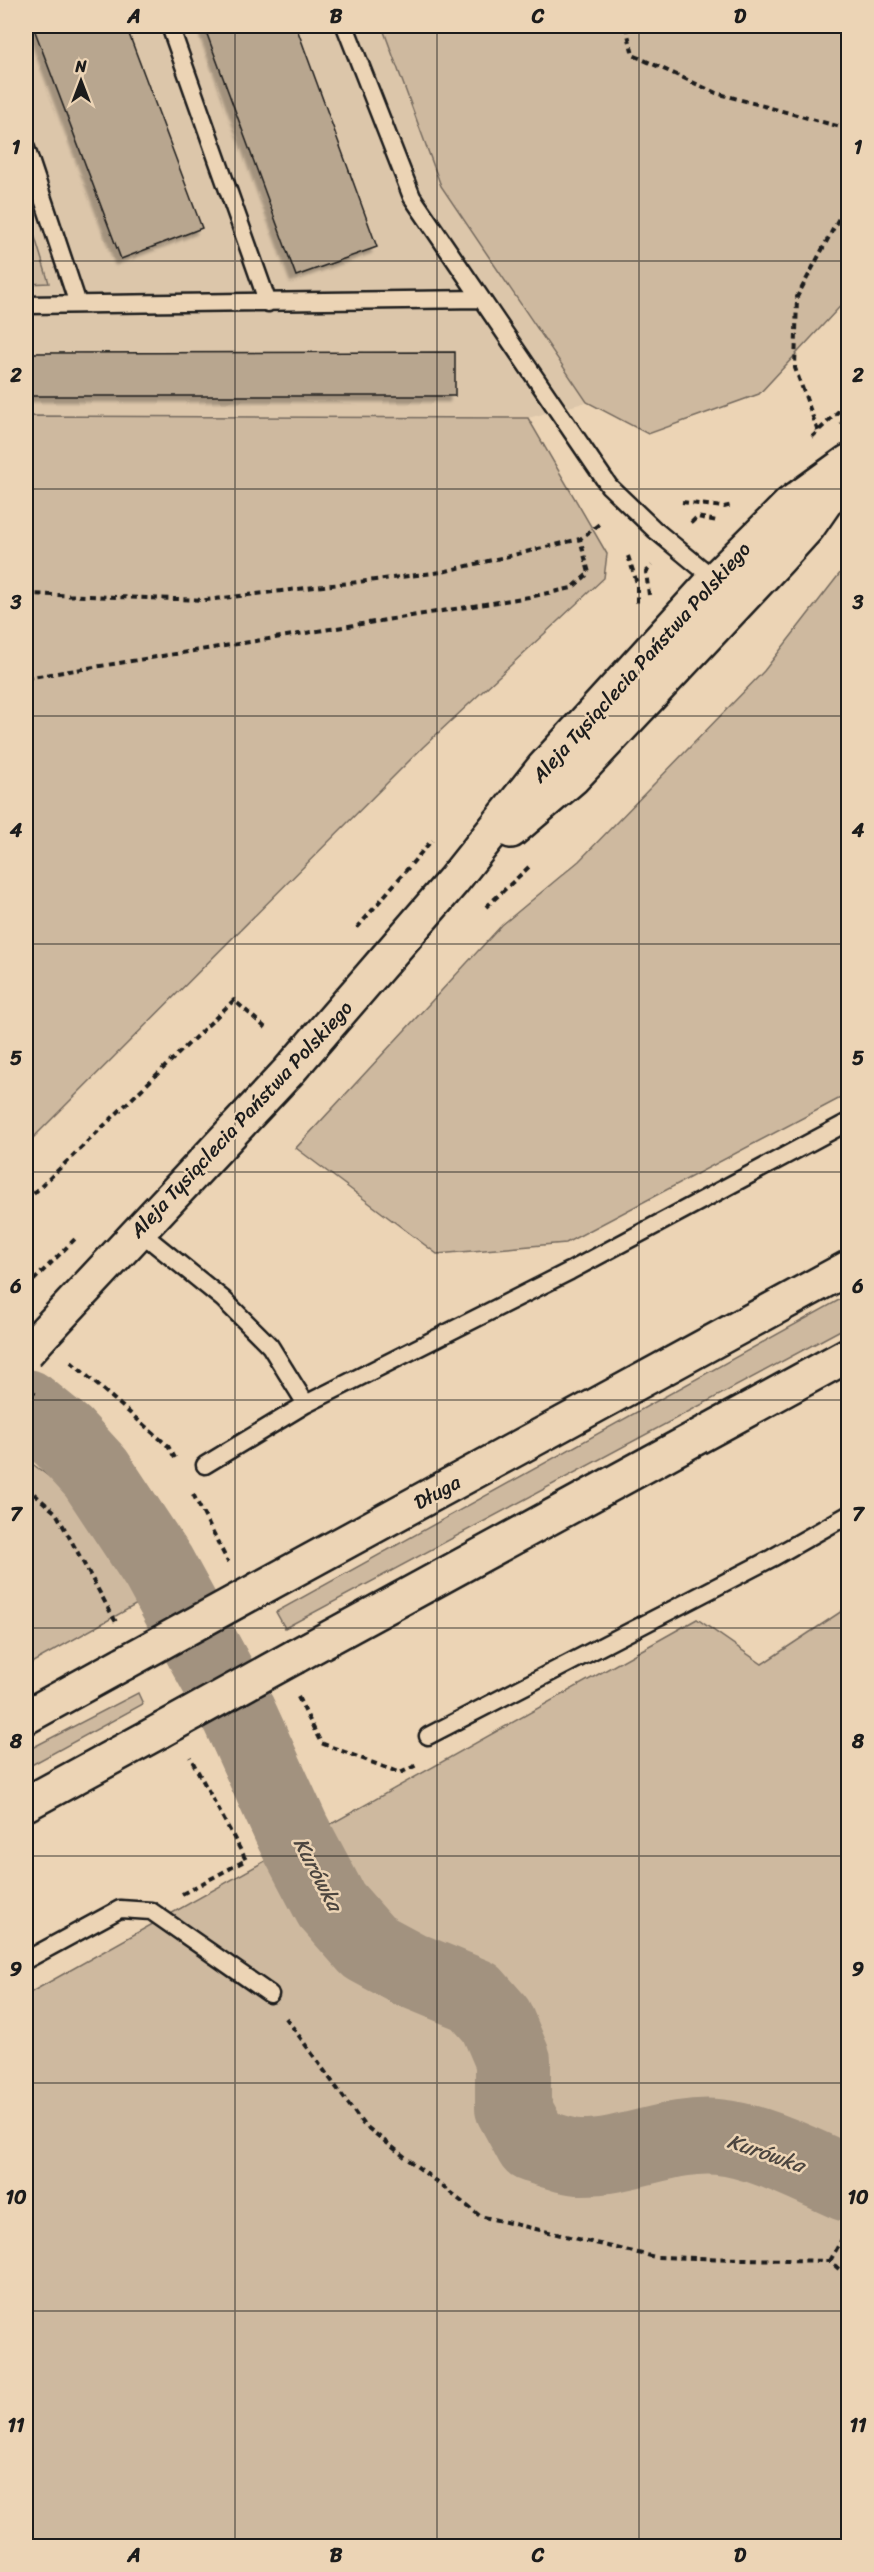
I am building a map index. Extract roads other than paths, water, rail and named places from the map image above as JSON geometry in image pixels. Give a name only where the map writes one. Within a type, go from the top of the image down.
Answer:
[{"type":"main road","name":"Aleja Tysiąclecia Państwa Polskiego","points":[[36,1342],[289,1071],[453,881],[543,768],[715,579],[790,504],[849,462]]},
{"type":"main road","name":"Aleja Tysiąclecia Państwa Polskiego","points":[[453,881],[573,778],[808,527],[849,469]]},
{"type":"main road","name":"Długa","points":[[26,1717],[849,1268]]},
{"type":"main road","points":[[26,1804],[849,1355]]},
{"type":"lane","points":[[170,26],[268,303]]},
{"type":"lane","points":[[345,26],[412,198],[609,486],[655,530],[740,600]]},
{"type":"lane","points":[[26,148],[78,304]]},
{"type":"lane","points":[[26,305],[481,299]]},
{"type":"lane","points":[[205,1465],[306,1404],[570,1271],[849,1122]]},
{"type":"lane","points":[[139,1231],[224,1299],[270,1346],[306,1404]]},
{"type":"lane","points":[[428,1736],[772,1558],[849,1515]]},
{"type":"lane","points":[[26,1960],[120,1909],[151,1911],[270,1994]]},
{"type":"waterway","name":"Kurówka","points":[[26,1407],[63,1437],[96,1473],[158,1567],[239,1715],[293,1833],[331,1905],[368,1947],[409,1969],[475,1996],[496,2020],[513,2060],[513,2108],[533,2145],[582,2157],[616,2153],[684,2138],[718,2137],[768,2149],[848,2184]]}]
